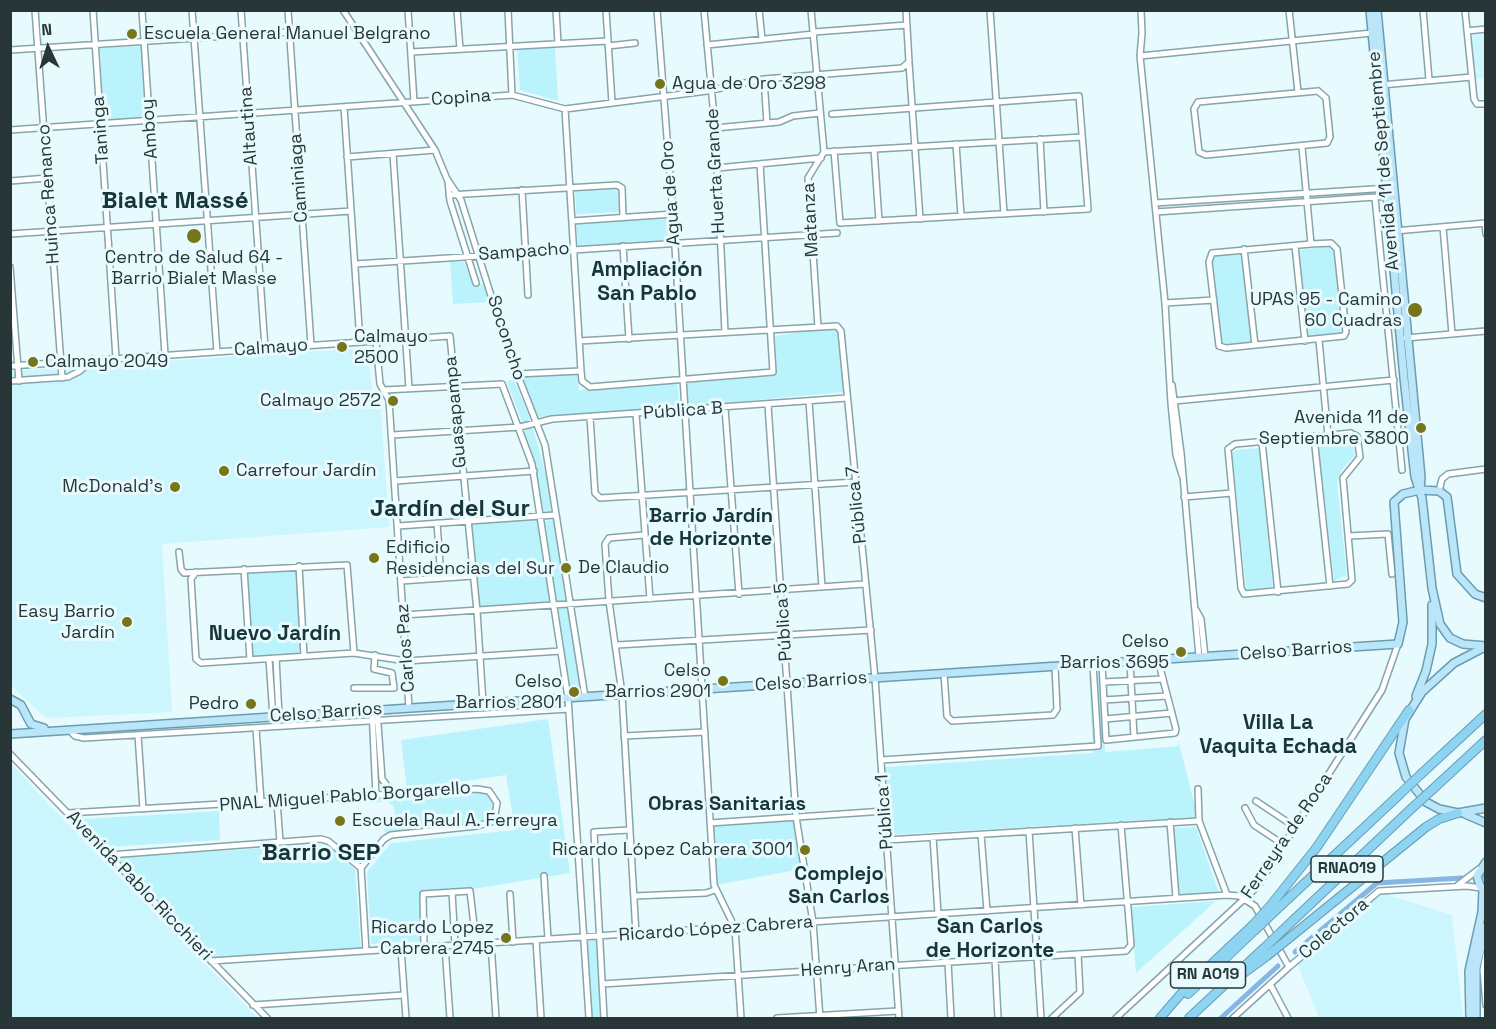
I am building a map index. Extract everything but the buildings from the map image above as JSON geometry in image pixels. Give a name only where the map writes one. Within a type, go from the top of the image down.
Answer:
[{"type":"highway","points":[[1273,908],[1412,707]]},
{"type":"highway","name":"RNA019","points":[[1253,928],[1485,714]]},
{"type":"highway","name":"RNA019","points":[[1265,952],[1283,930],[1485,740]]},
{"type":"highway","points":[[1265,952],[1288,939],[1426,827],[1439,819],[1461,813]]},
{"type":"highway","name":"RN A019","points":[[1160,1018],[1253,928]]},
{"type":"highway","name":"RN A019","points":[[1189,1018],[1265,952]]},
{"type":"main road","name":"Avenida 11 de Septiembre","points":[[1370,10],[1380,85]]},
{"type":"main road","name":"Avenida 11 de Septiembre","points":[[1377,10],[1380,85],[1415,477],[1420,490],[1432,588],[1440,624],[1450,638],[1463,644],[1485,646]]},
{"type":"main road","points":[[1420,490],[1439,491],[1447,497],[1458,578],[1478,597],[1485,598]]},
{"type":"main road","name":"Ferreyra de Roca","points":[[1398,644],[1403,622],[1394,502],[1403,494],[1420,490]]},
{"type":"main road","name":"Avenida 11 de Septiembre","points":[[1432,588],[1432,644],[1426,671],[1399,746],[1403,771],[1416,792],[1426,802],[1445,811],[1461,813]]},
{"type":"main road","name":"Celso Barrios","points":[[28,719],[39,728],[223,720],[1398,644]]},
{"type":"main road","points":[[1412,707],[1446,669],[1485,646]]},
{"type":"main road","points":[[10,699],[21,705],[28,719],[25,728],[13,734]]},
{"type":"main road","name":"Celso Barrios","points":[[13,734],[223,720]]},
{"type":"main road","points":[[1461,813],[1485,808]]},
{"type":"main road","points":[[1461,813],[1485,823]]},
{"type":"main road","points":[[1470,1018],[1470,965],[1483,905],[1483,890],[1478,879],[1479,869],[1485,862]]},
{"type":"main road","points":[[1476,1018],[1476,968],[1485,926]]},
{"type":"street","name":"Huinca Renanco","points":[[35,10],[62,378]]},
{"type":"street","name":"Taninga","points":[[93,10],[116,358]]},
{"type":"street","name":"Amboy","points":[[142,10],[165,355]]},
{"type":"street","points":[[192,10],[217,352]]},
{"type":"street","name":"Altautina","points":[[241,10],[265,348]]},
{"type":"street","name":"Caminiaga","points":[[288,10],[310,345]]},
{"type":"street","name":"Soconcho","points":[[343,10],[435,150],[447,179],[458,194],[517,374],[545,445],[585,697]]},
{"type":"street","points":[[408,10],[414,102]]},
{"type":"street","points":[[457,10],[460,49]]},
{"type":"street","points":[[508,10],[512,95]]},
{"type":"street","points":[[556,10],[558,43]]},
{"type":"street","points":[[606,10],[612,103]]},
{"type":"street","name":"Agua de Oro","points":[[657,10],[675,244],[689,494]]},
{"type":"street","name":"Huerta Grande","points":[[704,10],[715,128],[725,332]]},
{"type":"street","points":[[759,10],[762,39]]},
{"type":"street","points":[[811,10],[824,152],[1082,137]]},
{"type":"street","points":[[906,10],[920,219]]},
{"type":"street","points":[[990,10],[1004,214]]},
{"type":"street","points":[[1141,10],[1140,56],[1174,401],[1176,455],[1182,475],[1195,608],[1201,619],[1202,657]]},
{"type":"street","points":[[1289,10],[1298,92]]},
{"type":"street","points":[[1423,10],[1429,81]]},
{"type":"street","points":[[1466,10],[1474,102],[1485,104]]},
{"type":"street","points":[[707,45],[907,25]]},
{"type":"street","points":[[1467,31],[1485,29]]},
{"type":"street","points":[[10,50],[290,32]]},
{"type":"street","points":[[1140,56],[1372,33]]},
{"type":"street","points":[[411,52],[558,43],[635,43]]},
{"type":"street","name":"Copina","points":[[10,130],[512,95],[565,109],[711,90],[764,79],[902,68],[908,63]]},
{"type":"street","points":[[1380,85],[1472,77]]},
{"type":"street","points":[[764,79],[767,123]]},
{"type":"street","points":[[1318,90],[1325,95],[1330,137],[1324,145],[1202,155],[1198,149],[1194,109],[1200,101],[1298,92],[1318,90]]},
{"type":"street","points":[[832,114],[1079,96],[1088,209],[840,223],[834,151]]},
{"type":"street","points":[[344,107],[360,342]]},
{"type":"street","points":[[565,109],[581,371],[582,381],[590,387],[773,372],[760,164]]},
{"type":"street","points":[[715,128],[767,123],[820,113]]},
{"type":"street","points":[[1040,139],[1044,212]]},
{"type":"street","points":[[956,144],[961,216]]},
{"type":"street","points":[[1302,147],[1311,244]]},
{"type":"street","points":[[874,149],[879,221]]},
{"type":"street","points":[[347,157],[435,150]]},
{"type":"street","name":"Matanza","points":[[818,327],[808,178],[824,152]]},
{"type":"street","points":[[393,154],[409,388]]},
{"type":"street","points":[[717,168],[821,158]]},
{"type":"street","points":[[10,181],[48,178]]},
{"type":"street","points":[[447,179],[449,195],[476,283]]},
{"type":"street","points":[[449,195],[620,186],[623,217]]},
{"type":"street","points":[[522,190],[528,295]]},
{"type":"street","points":[[1155,203],[1306,194],[1390,192]]},
{"type":"street","points":[[1156,212],[1375,198],[1390,192]]},
{"type":"street","points":[[1375,198],[1402,471]]},
{"type":"street","points":[[10,234],[351,211]]},
{"type":"street","name":"Sampacho","points":[[572,220],[673,214]]},
{"type":"street","points":[[1394,231],[1485,223],[1485,234]]},
{"type":"street","points":[[1443,227],[1452,334]]},
{"type":"street","name":"Sampacho","points":[[355,264],[837,233]]},
{"type":"street","points":[[1331,243],[1336,246],[1346,332],[1340,338],[1226,348],[1219,346],[1210,255],[1215,252],[1311,244],[1331,243]]},
{"type":"street","points":[[623,246],[629,339]]},
{"type":"street","points":[[1295,246],[1305,341]]},
{"type":"street","points":[[1244,249],[1255,345]]},
{"type":"street","points":[[10,267],[19,381]]},
{"type":"street","points":[[1165,303],[1214,300]]},
{"type":"street","name":"Pública 7","points":[[818,327],[837,326],[841,331],[875,678]]},
{"type":"street","points":[[579,341],[818,327]]},
{"type":"street","points":[[1404,338],[1485,331]]},
{"type":"street","name":"Calmayo","points":[[10,366],[450,336]]},
{"type":"street","name":"Guasapampa","points":[[450,336],[477,610],[483,703]]},
{"type":"street","points":[[1319,340],[1328,436]]},
{"type":"street","name":"Carlos Paz","points":[[376,341],[380,384],[389,397],[409,708]]},
{"type":"street","name":"Calmayo","points":[[10,381],[62,378],[80,371],[92,360]]},
{"type":"street","points":[[517,374],[581,371]]},
{"type":"street","points":[[1174,401],[1394,380]]},
{"type":"street","name":"Soconcho","points":[[454,385],[499,382],[504,386],[534,471],[568,698],[589,1018]]},
{"type":"street","points":[[384,390],[454,385]]},
{"type":"street","name":"Pública B","points":[[392,435],[519,427],[590,417],[847,398]]},
{"type":"street","points":[[809,401],[822,587]]},
{"type":"street","name":"Pública 5","points":[[768,405],[796,817],[813,922],[820,1017]]},
{"type":"street","points":[[726,408],[739,594]]},
{"type":"street","points":[[636,414],[650,598]]},
{"type":"street","points":[[590,417],[597,496],[605,499],[855,482]]},
{"type":"street","points":[[1351,433],[1358,439],[1360,459],[1345,472],[1343,478],[1352,580],[1348,584],[1250,595],[1242,591],[1228,449],[1234,444],[1328,436],[1351,433]]},
{"type":"street","points":[[1314,437],[1330,586]]},
{"type":"street","points":[[1262,442],[1278,592]]},
{"type":"street","points":[[1439,491],[1442,479],[1448,474],[1485,469]]},
{"type":"street","points":[[395,481],[534,471]]},
{"type":"street","points":[[1184,497],[1232,493]]},
{"type":"street","points":[[689,494],[715,890],[735,927],[741,1018]]},
{"type":"street","points":[[398,526],[555,515]]},
{"type":"street","points":[[437,524],[441,578]]},
{"type":"street","points":[[1349,536],[1388,534],[1392,574]]},
{"type":"street","points":[[636,934],[622,694],[617,645],[609,601],[606,540],[644,535]]},
{"type":"street","points":[[178,552],[181,571],[347,565],[354,653]]},
{"type":"street","points":[[299,566],[304,656]]},
{"type":"street","points":[[244,569],[250,660]]},
{"type":"street","points":[[196,572],[191,579],[196,658],[201,663],[354,653],[406,661],[561,651]]},
{"type":"street","points":[[401,582],[473,576]]},
{"type":"street","points":[[404,615],[866,584]]},
{"type":"street","points":[[617,645],[871,630]]},
{"type":"street","name":"Ferreyra de Roca","points":[[1116,1018],[1246,900],[1284,845],[1382,690],[1398,644]]},
{"type":"street","points":[[354,688],[394,688],[392,674],[374,669],[375,656]]},
{"type":"street","points":[[273,658],[276,717]]},
{"type":"street","points":[[1102,664],[1106,740],[1175,733],[1176,729],[1158,660]]},
{"type":"street","points":[[1130,662],[1134,737]]},
{"type":"street","points":[[881,760],[1098,746],[1093,664]]},
{"type":"street","points":[[944,674],[947,716],[952,721],[1053,715],[1057,709],[1055,667]]},
{"type":"street","name":"Pública 1","points":[[875,678],[899,1018]]},
{"type":"street","points":[[1103,682],[1162,679]]},
{"type":"street","points":[[1104,700],[1167,696]]},
{"type":"street","points":[[70,731],[75,736],[84,738],[569,709]]},
{"type":"street","points":[[374,710],[382,779],[394,795]]},
{"type":"street","points":[[1105,719],[1172,713]]},
{"type":"street","points":[[375,721],[376,796]]},
{"type":"street","points":[[256,728],[261,802]]},
{"type":"street","points":[[624,736],[705,732]]},
{"type":"street","points":[[138,735],[143,809]]},
{"type":"street","name":"Avenida Pablo Ricchieri","points":[[10,754],[267,1018]]},
{"type":"street","name":"PNAL Miguel Pablo Borgarello","points":[[68,813],[483,789],[494,795],[497,806],[495,816],[485,825],[394,834],[384,838],[361,868]]},
{"type":"street","points":[[1198,789],[1198,820],[1227,895]]},
{"type":"street","points":[[277,801],[279,842]]},
{"type":"street","points":[[1256,801],[1295,827]]},
{"type":"street","points":[[1245,808],[1254,825],[1284,845]]},
{"type":"street","points":[[710,823],[885,811]]},
{"type":"street","points":[[887,840],[1198,820]]},
{"type":"street","points":[[1170,822],[1176,898]]},
{"type":"street","points":[[1121,825],[1127,902]]},
{"type":"street","points":[[1075,828],[1081,905]]},
{"type":"street","points":[[604,1018],[594,832],[629,830]]},
{"type":"street","points":[[1029,831],[1041,1018]]},
{"type":"street","points":[[981,834],[987,911]]},
{"type":"street","points":[[933,837],[938,914]]},
{"type":"street","points":[[109,855],[324,840],[361,868],[366,951]]},
{"type":"street","points":[[1454,887],[1479,869]]},
{"type":"street","points":[[544,876],[548,939]]},
{"type":"street","name":"Colectora","points":[[1233,1018],[1379,891],[1454,887],[1483,890]]},
{"type":"street","points":[[634,896],[706,893],[715,890]]},
{"type":"street","points":[[452,892],[455,945]]},
{"type":"street","points":[[424,947],[422,895],[472,893],[474,926]]},
{"type":"street","points":[[510,894],[513,942]]},
{"type":"street","name":"Ricardo López Cabrera","points":[[212,961],[1176,898],[1227,895],[1246,900]]},
{"type":"street","points":[[1246,900],[1257,909],[1289,967]]},
{"type":"street","name":"Henry Aran","points":[[602,984],[1130,949],[1127,902]]},
{"type":"street","points":[[536,940],[541,1018]]},
{"type":"street","points":[[492,943],[496,1018]]},
{"type":"street","points":[[445,946],[450,1018]]},
{"type":"street","points":[[401,949],[406,1018]]},
{"type":"street","points":[[1052,1018],[1080,989],[1078,954]]},
{"type":"street","points":[[1485,954],[1483,970],[1485,1005]]},
{"type":"street","points":[[995,959],[999,1018]]},
{"type":"street","points":[[948,962],[951,1018]]},
{"type":"street","points":[[1270,984],[1288,1018]]},
{"type":"street","points":[[253,1005],[404,995]]},
{"type":"street","points":[[777,1018],[898,1011]]},
{"type":"shaded area","points":[[1485,33],[1485,78],[1475,79],[1471,38],[1473,34]]},
{"type":"shaded area","points":[[142,46],[146,118],[104,121],[100,48]]},
{"type":"shaded area","points":[[555,46],[558,101],[520,90],[517,48]]},
{"type":"shaded area","points":[[617,186],[619,212],[576,214],[575,189]]},
{"type":"shaded area","points":[[667,215],[669,240],[578,246],[576,220]]},
{"type":"shaded area","points":[[1331,246],[1335,249],[1343,331],[1342,334],[1311,337],[1308,335],[1298,250]]},
{"type":"shaded area","points":[[1241,254],[1251,340],[1249,344],[1225,345],[1221,343],[1213,259],[1214,255]]},
{"type":"shaded area","points":[[450,262],[464,262],[473,285],[486,284],[490,302],[453,304]]},
{"type":"shaded area","points":[[837,326],[844,392],[690,406],[686,402],[685,387],[688,383],[777,375],[775,336]]},
{"type":"shaded area","points":[[367,348],[372,389],[380,398],[389,527],[162,544],[172,712],[46,718],[11,686],[11,371]]},
{"type":"shaded area","points":[[577,373],[579,391],[590,387],[677,383],[680,405],[534,417],[522,379],[527,376]]},
{"type":"shaded area","points":[[514,380],[530,419],[527,423],[522,422],[507,382]]},
{"type":"shaded area","points":[[533,428],[546,475],[551,510],[549,512],[542,510],[536,468],[524,434],[524,431]]},
{"type":"shaded area","points":[[1352,439],[1355,455],[1342,470],[1337,482],[1347,575],[1334,581],[1318,442]]},
{"type":"shaded area","points":[[1259,448],[1273,587],[1246,590],[1232,453],[1236,450]]},
{"type":"shaded area","points":[[540,517],[554,605],[477,611],[467,522]]},
{"type":"shaded area","points":[[553,520],[568,601],[556,601],[543,521]]},
{"type":"shaded area","points":[[299,566],[304,656],[250,660],[244,569]]},
{"type":"shaded area","points":[[568,604],[584,696],[571,696],[557,605]]},
{"type":"shaded area","points":[[1100,676],[1105,752],[1178,746],[1178,740],[1198,817],[889,835],[885,767],[1093,753],[1089,677]]},
{"type":"shaded area","points":[[548,719],[570,873],[473,889],[421,892],[424,941],[371,944],[367,872],[391,843],[515,830],[506,775],[407,790],[401,740]]},
{"type":"shaded area","points":[[10,762],[47,803],[258,1018],[11,1018]]},
{"type":"shaded area","points":[[489,791],[497,803],[491,822],[387,837],[384,828],[395,817],[394,807],[386,801],[376,803],[370,797]]},
{"type":"shaded area","points":[[219,811],[220,840],[109,847],[83,819]]},
{"type":"shaded area","points":[[793,819],[801,869],[717,885],[713,824]]},
{"type":"shaded area","points":[[1196,827],[1219,893],[1178,896],[1173,828]]},
{"type":"shaded area","points":[[325,844],[355,869],[361,952],[211,961],[112,858]]},
{"type":"shaded area","points":[[1382,893],[1452,915],[1463,1018],[1319,1018],[1297,963]]},
{"type":"shaded area","points":[[1216,901],[1136,973],[1131,907]]},
{"type":"shaded area","points":[[597,940],[602,1018],[591,1018],[586,941]]},
{"type":"waterway","points":[[1295,952],[1377,883],[1462,878]]},
{"type":"waterway","points":[[1221,1018],[1278,966]]},
{"type":"place","name":"Escuela General Manuel Belgrano","points":[[132,34]]},
{"type":"place","name":"Agua de Oro 3298","points":[[660,84]]},
{"type":"place","name":"Centro de Salud 64 - Barrio Bialet Masse","points":[[194,236]]},
{"type":"place","name":"UPAS 95 - Camino 60 Cuadras","points":[[1415,310]]},
{"type":"place","name":"Calmayo 2500","points":[[342,347]]},
{"type":"place","name":"Calmayo 2049","points":[[33,362]]},
{"type":"place","name":"Calmayo 2572","points":[[393,401]]},
{"type":"place","name":"Avenida 11 de Septiembre 3800","points":[[1421,428]]},
{"type":"place","name":"Carrefour Jardín","points":[[224,471]]},
{"type":"place","name":"McDonald's","points":[[175,487]]},
{"type":"place","name":"Edificio Residencias del Sur","points":[[374,558]]},
{"type":"place","name":"De Claudio","points":[[566,568]]},
{"type":"place","name":"Easy Barrio Jardín","points":[[127,622]]},
{"type":"place","name":"Celso Barrios 3695","points":[[1181,652]]},
{"type":"place","name":"Celso Barrios 2901","points":[[723,681]]},
{"type":"place","name":"Celso Barrios 2801","points":[[574,692]]},
{"type":"place","name":"Pedro","points":[[251,704]]},
{"type":"place","name":"Escuela Raul A. Ferreyra","points":[[340,821]]},
{"type":"place","name":"Ricardo López Cabrera 3001","points":[[805,850]]},
{"type":"place","name":"Ricardo Lopez Cabrera 2745","points":[[506,938]]},
{"type":"district","name":"Bialet Massé","points":[[175,201]]},
{"type":"district","name":"Ampliación San Pablo","points":[[647,282]]},
{"type":"district","name":"Jardín del Sur","points":[[450,509]]},
{"type":"district","name":"Barrio Jardín de Horizonte","points":[[711,528]]},
{"type":"district","name":"Nuevo Jardín","points":[[275,634]]},
{"type":"district","name":"Villa La Vaquita Echada","points":[[1278,735]]},
{"type":"district","name":"Obras Sanitarias","points":[[727,805]]},
{"type":"district","name":"Barrio SEP","points":[[321,853]]},
{"type":"district","name":"Complejo San Carlos","points":[[839,886]]},
{"type":"district","name":"San Carlos de Horizonte","points":[[990,939]]}]
